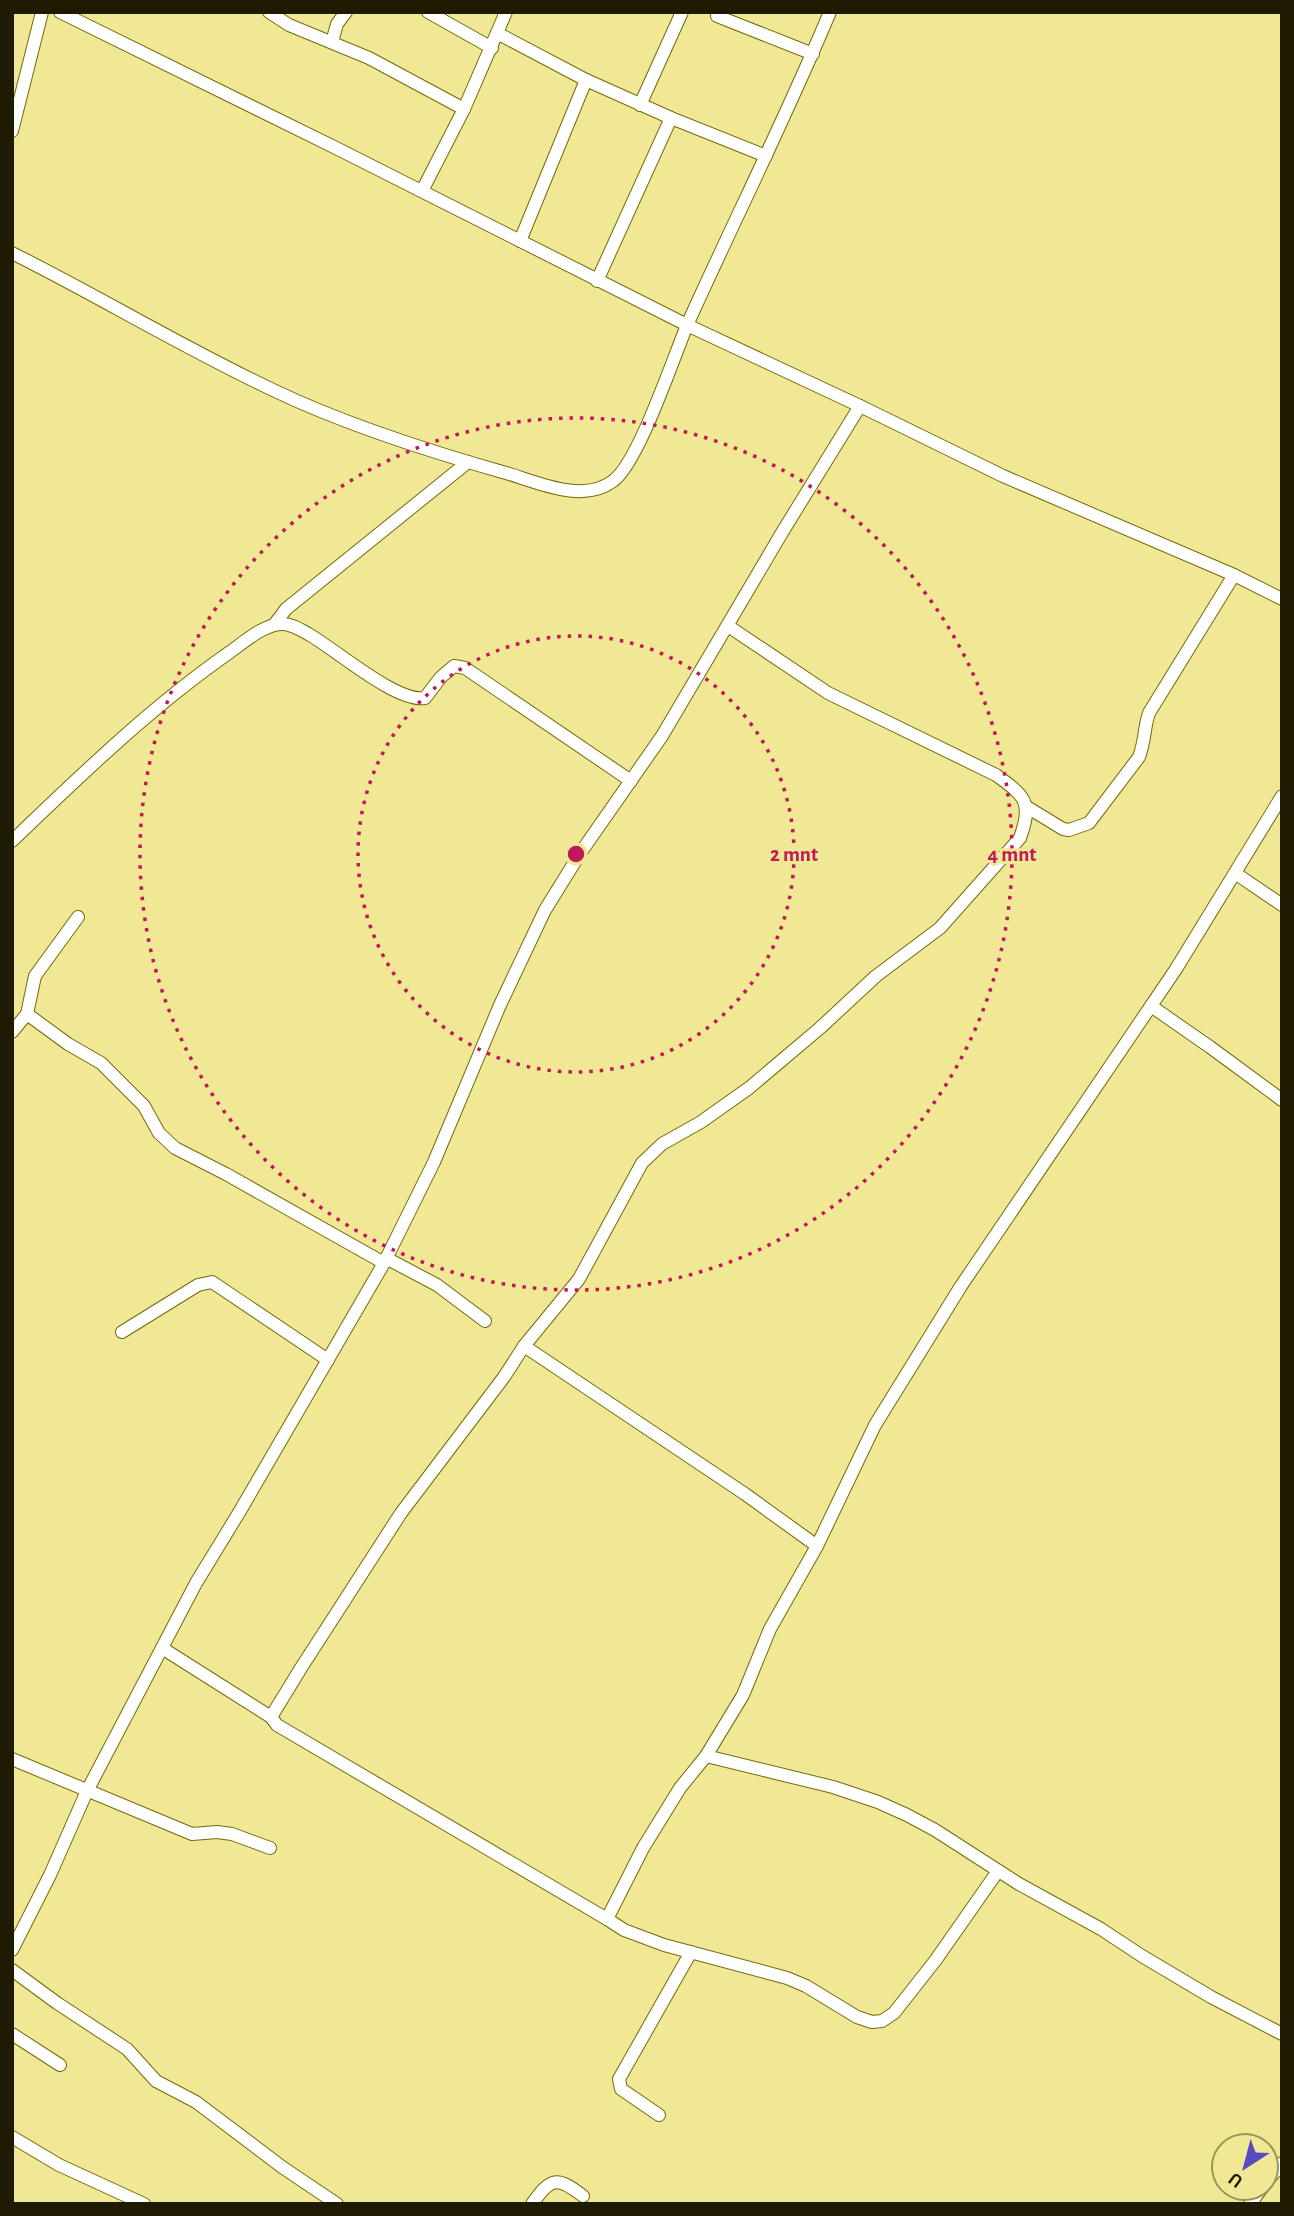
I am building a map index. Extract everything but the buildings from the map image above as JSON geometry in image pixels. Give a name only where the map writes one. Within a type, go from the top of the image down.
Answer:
[{"type":"street","points":[[12,131],[42,12]]},
{"type":"street","points":[[60,12],[687,326],[1003,476],[1234,575],[1282,599]]},
{"type":"street","points":[[269,12],[289,25],[369,58],[464,109]]},
{"type":"street","points":[[332,42],[337,24],[346,12]]},
{"type":"street","points":[[428,12],[492,48]]},
{"type":"street","points":[[422,191],[464,109],[506,12]]},
{"type":"street","points":[[640,104],[682,12]]},
{"type":"street","points":[[12,253],[78,286],[174,341],[276,391],[422,449],[563,489],[591,492],[613,481],[631,460],[687,326],[830,12]]},
{"type":"street","points":[[716,16],[813,54]]},
{"type":"street","points":[[497,33],[586,80],[766,156]]},
{"type":"street","points":[[520,241],[586,80]]},
{"type":"street","points":[[597,281],[671,118]]},
{"type":"street","points":[[12,1950],[50,1875],[87,1791],[206,1565],[385,1260],[434,1162],[500,1005],[545,910],[581,852],[662,736],[860,406]]},
{"type":"street","points":[[274,625],[286,609],[468,462]]},
{"type":"street","points":[[1027,807],[1063,829],[1069,830],[1089,823],[1139,757],[1150,713],[1234,575]]},
{"type":"street","points":[[12,841],[76,778],[189,681],[262,631],[282,623],[297,628],[411,698],[425,698],[448,670],[459,665],[631,781]]},
{"type":"street","points":[[271,1717],[401,1513],[504,1377],[524,1346],[579,1279],[642,1163],[662,1144],[701,1122],[748,1088],[820,1028],[876,976],[940,928],[1020,838],[1027,807],[1021,793],[996,775],[828,693],[728,626]]},
{"type":"street","points":[[607,1919],[643,1848],[680,1788],[706,1756],[743,1695],[770,1629],[817,1546],[875,1425],[953,1298],[1151,1006],[1282,796]]},
{"type":"street","points":[[1235,873],[1282,905]]},
{"type":"street","points":[[12,1032],[27,1014],[35,976],[78,917]]},
{"type":"street","points":[[1151,1006],[1282,1100]]},
{"type":"street","points":[[27,1014],[68,1044],[101,1063],[144,1106],[159,1133],[175,1148],[437,1285],[485,1321]]},
{"type":"street","points":[[122,1332],[198,1285],[212,1282],[328,1360]]},
{"type":"street","points":[[524,1346],[745,1494],[817,1546]]},
{"type":"street","points":[[162,1648],[271,1717],[277,1725],[624,1930],[806,1986],[857,2017],[872,2022],[882,2021],[894,2013],[935,1961],[998,1871]]},
{"type":"street","points":[[706,1756],[833,1787],[878,1802],[935,1830],[1051,1903],[1101,1929],[1211,1997],[1282,2034]]},
{"type":"street","points":[[12,1759],[192,1834],[232,1834],[270,1848]]},
{"type":"street","points":[[659,2115],[621,2089],[619,2079],[691,1952]]},
{"type":"street","points":[[12,1970],[127,2049],[156,2081],[196,2102],[282,2167],[337,2204]]},
{"type":"street","points":[[12,2034],[60,2065]]},
{"type":"street","points":[[12,2137],[59,2165],[144,2204]]},
{"type":"street","points":[[532,2204],[550,2183],[556,2180],[566,2183],[583,2196]]}]
